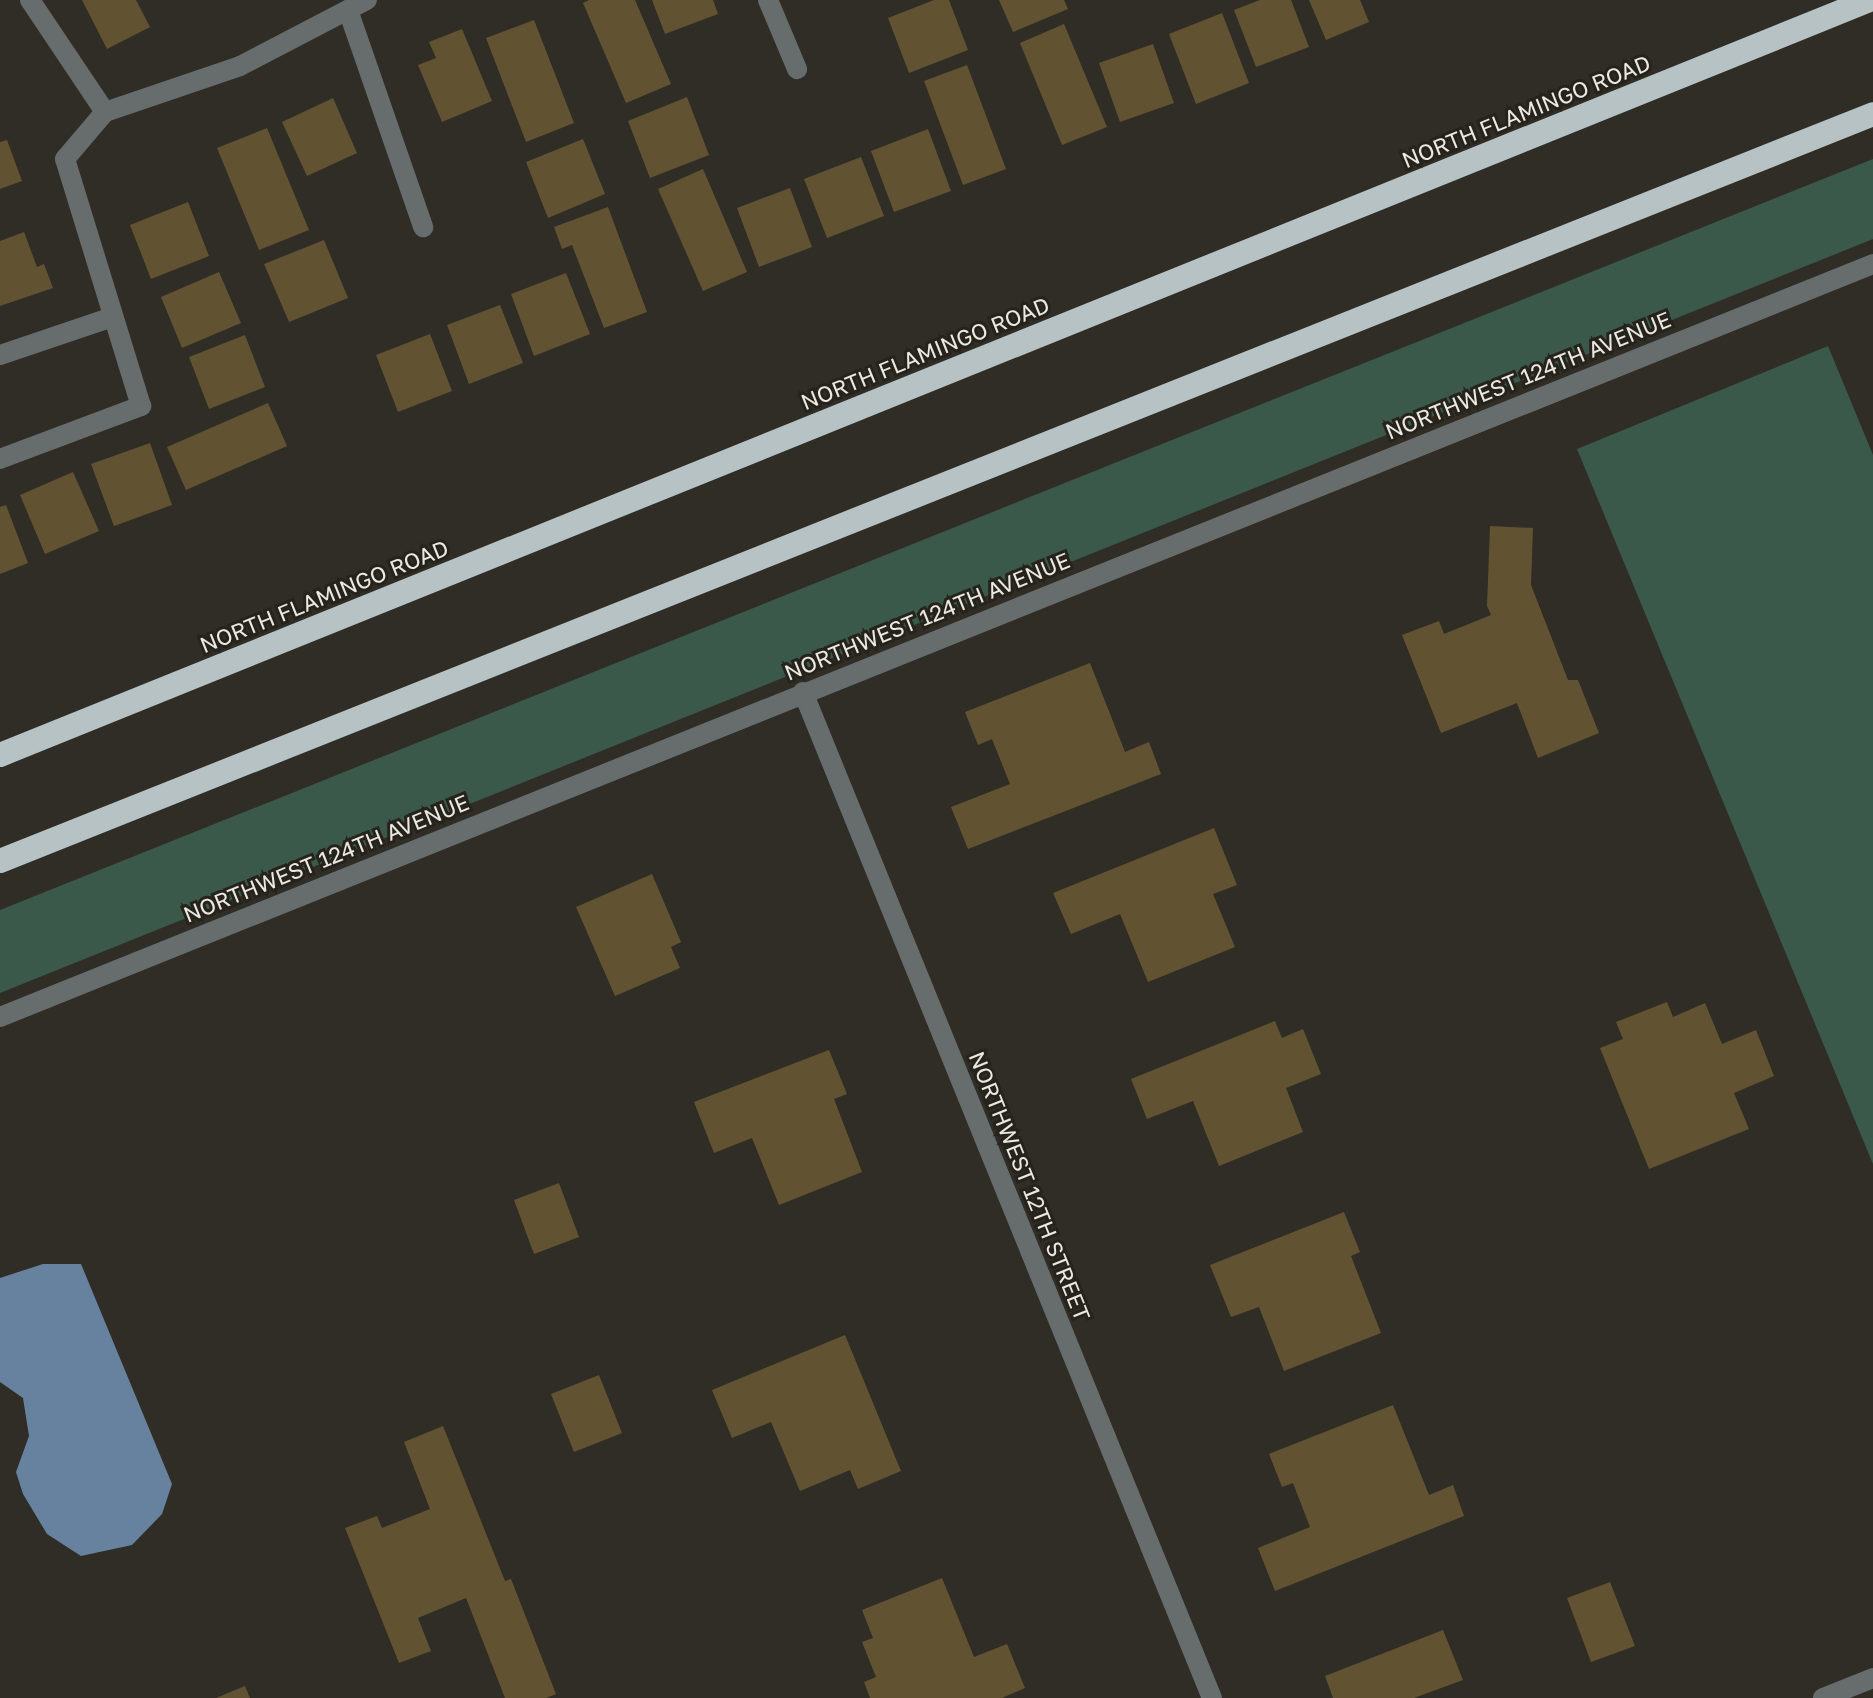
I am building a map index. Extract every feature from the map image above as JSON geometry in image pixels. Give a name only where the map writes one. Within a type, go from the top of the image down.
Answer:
[{"type":"highway","name":"NORTH FLAMINGO ROAD","points":[[0,755],[1870,0]]},
{"type":"highway","points":[[0,861],[1873,114]]},
{"type":"street","points":[[30,0],[105,112]]},
{"type":"street","points":[[0,459],[141,406],[65,159],[105,112],[240,66],[367,0]]},
{"type":"street","points":[[768,0],[797,69]]},
{"type":"street","points":[[348,10],[423,227]]},
{"type":"street","name":"NORTHWEST 124TH AVENUE","points":[[0,1017],[1873,264]]},
{"type":"street","points":[[0,355],[112,317]]},
{"type":"street","name":"NORTHWEST 12TH STREET","points":[[803,692],[1212,1698]]},
{"type":"street","points":[[1823,1698],[1873,1678]]},
{"type":"green space","points":[[1873,159],[1873,239],[0,993],[0,910]]},
{"type":"green space","points":[[1828,346],[1873,455],[1873,1164],[1577,449]]},
{"type":"water","points":[[43,1264],[81,1264],[172,1484],[162,1514],[132,1545],[81,1556],[47,1534],[23,1494],[16,1472],[29,1436],[23,1398],[0,1382],[0,1278]]},
{"type":"building","points":[[82,0],[136,0],[150,27],[107,49]]},
{"type":"building","points":[[589,0],[635,0],[671,84],[626,103],[583,3]]},
{"type":"building","points":[[652,0],[713,0],[718,14],[665,34]]},
{"type":"building","points":[[934,0],[949,0],[968,50],[909,73],[888,18]]},
{"type":"building","points":[[999,0],[1064,0],[1068,9],[1013,32]]},
{"type":"building","points":[[1260,0],[1291,0],[1309,47],[1256,67],[1234,10]]},
{"type":"building","points":[[1309,0],[1360,0],[1369,22],[1326,40]]},
{"type":"building","points":[[1222,13],[1249,83],[1196,104],[1169,34]]},
{"type":"building","points":[[534,20],[574,123],[526,142],[486,38]]},
{"type":"building","points":[[1064,24],[1107,127],[1062,145],[1020,43]]},
{"type":"building","points":[[462,29],[492,101],[442,122],[418,65],[436,58],[429,42]]},
{"type":"building","points":[[1153,44],[1174,103],[1120,122],[1099,63]]},
{"type":"building","points":[[967,65],[1006,169],[963,185],[924,81]]},
{"type":"building","points":[[687,97],[709,155],[650,178],[628,121]]},
{"type":"building","points":[[333,98],[357,153],[307,176],[282,122]]},
{"type":"building","points":[[267,128],[309,230],[259,250],[217,148]]},
{"type":"building","points":[[928,129],[951,191],[894,212],[871,151]]},
{"type":"building","points":[[583,139],[605,194],[548,218],[526,162]]},
{"type":"building","points":[[7,140],[22,181],[0,189],[0,142]]},
{"type":"building","points":[[861,157],[884,216],[827,238],[804,179]]},
{"type":"building","points":[[703,169],[747,272],[703,291],[658,189]]},
{"type":"building","points":[[790,188],[812,247],[759,267],[737,208]]},
{"type":"building","points":[[188,202],[209,256],[151,279],[130,225]]},
{"type":"building","points":[[608,207],[647,312],[604,328],[572,245],[562,249],[554,227]]},
{"type":"building","points":[[24,232],[37,267],[44,264],[53,288],[0,306],[0,241]]},
{"type":"building","points":[[324,240],[348,298],[289,322],[264,264]]},
{"type":"building","points":[[219,272],[241,323],[182,348],[161,297]]},
{"type":"building","points":[[566,273],[590,334],[534,356],[511,294]]},
{"type":"building","points":[[500,305],[523,363],[469,384],[447,325]]},
{"type":"building","points":[[430,334],[452,391],[398,412],[376,355]]},
{"type":"building","points":[[245,335],[265,387],[209,409],[189,357]]},
{"type":"building","points":[[268,403],[287,446],[186,490],[167,447]]},
{"type":"building","points":[[150,443],[172,505],[114,526],[91,464]]},
{"type":"building","points":[[73,472],[99,531],[45,554],[20,495]]},
{"type":"building","points":[[6,505],[28,563],[0,574],[0,507]]},
{"type":"building","points":[[1490,526],[1533,528],[1531,585],[1568,680],[1578,680],[1599,733],[1538,758],[1517,703],[1441,733],[1402,635],[1439,621],[1444,634],[1491,615],[1487,606]]},
{"type":"building","points":[[1090,663],[1125,752],[1149,742],[1161,774],[968,849],[951,807],[1010,784],[992,739],[978,745],[965,712]]},
{"type":"building","points":[[1214,828],[1237,885],[1213,894],[1235,947],[1148,982],[1120,914],[1071,934],[1053,893]]},
{"type":"building","points":[[652,874],[681,942],[671,947],[680,968],[615,996],[576,907]]},
{"type":"building","points":[[1667,1002],[1673,1017],[1705,1003],[1722,1044],[1756,1030],[1774,1076],[1734,1093],[1749,1129],[1649,1169],[1600,1048],[1623,1039],[1616,1022]]},
{"type":"building","points":[[1275,1021],[1282,1038],[1303,1029],[1321,1074],[1286,1088],[1303,1132],[1219,1166],[1193,1101],[1147,1119],[1131,1079]]},
{"type":"building","points":[[829,1050],[847,1094],[834,1099],[862,1172],[779,1205],[752,1138],[714,1153],[694,1102]]},
{"type":"building","points":[[559,1183],[579,1237],[534,1254],[514,1200]]},
{"type":"building","points":[[1344,1212],[1360,1252],[1351,1256],[1381,1333],[1284,1371],[1259,1307],[1231,1317],[1210,1265]]},
{"type":"building","points":[[845,1335],[901,1471],[858,1489],[850,1470],[800,1491],[771,1422],[732,1438],[712,1390]]},
{"type":"building","points":[[599,1375],[622,1433],[574,1452],[551,1394]]},
{"type":"building","points":[[1393,1405],[1429,1495],[1453,1485],[1464,1516],[1275,1591],[1258,1548],[1310,1527],[1293,1483],[1282,1487],[1269,1454]]},
{"type":"building","points":[[443,1426],[505,1581],[511,1579],[556,1694],[546,1698],[505,1698],[466,1598],[418,1618],[431,1651],[399,1663],[345,1528],[377,1516],[382,1528],[430,1509],[404,1442]]},
{"type":"building","points":[[942,1578],[974,1657],[1007,1644],[1025,1688],[1002,1698],[870,1698],[864,1682],[876,1677],[862,1642],[873,1638],[862,1610]]},
{"type":"building","points":[[1610,1582],[1635,1646],[1591,1662],[1567,1598]]},
{"type":"building","points":[[1443,1630],[1463,1680],[1414,1698],[1333,1698],[1325,1676]]},
{"type":"building","points":[[245,1686],[250,1698],[216,1698]]}]
